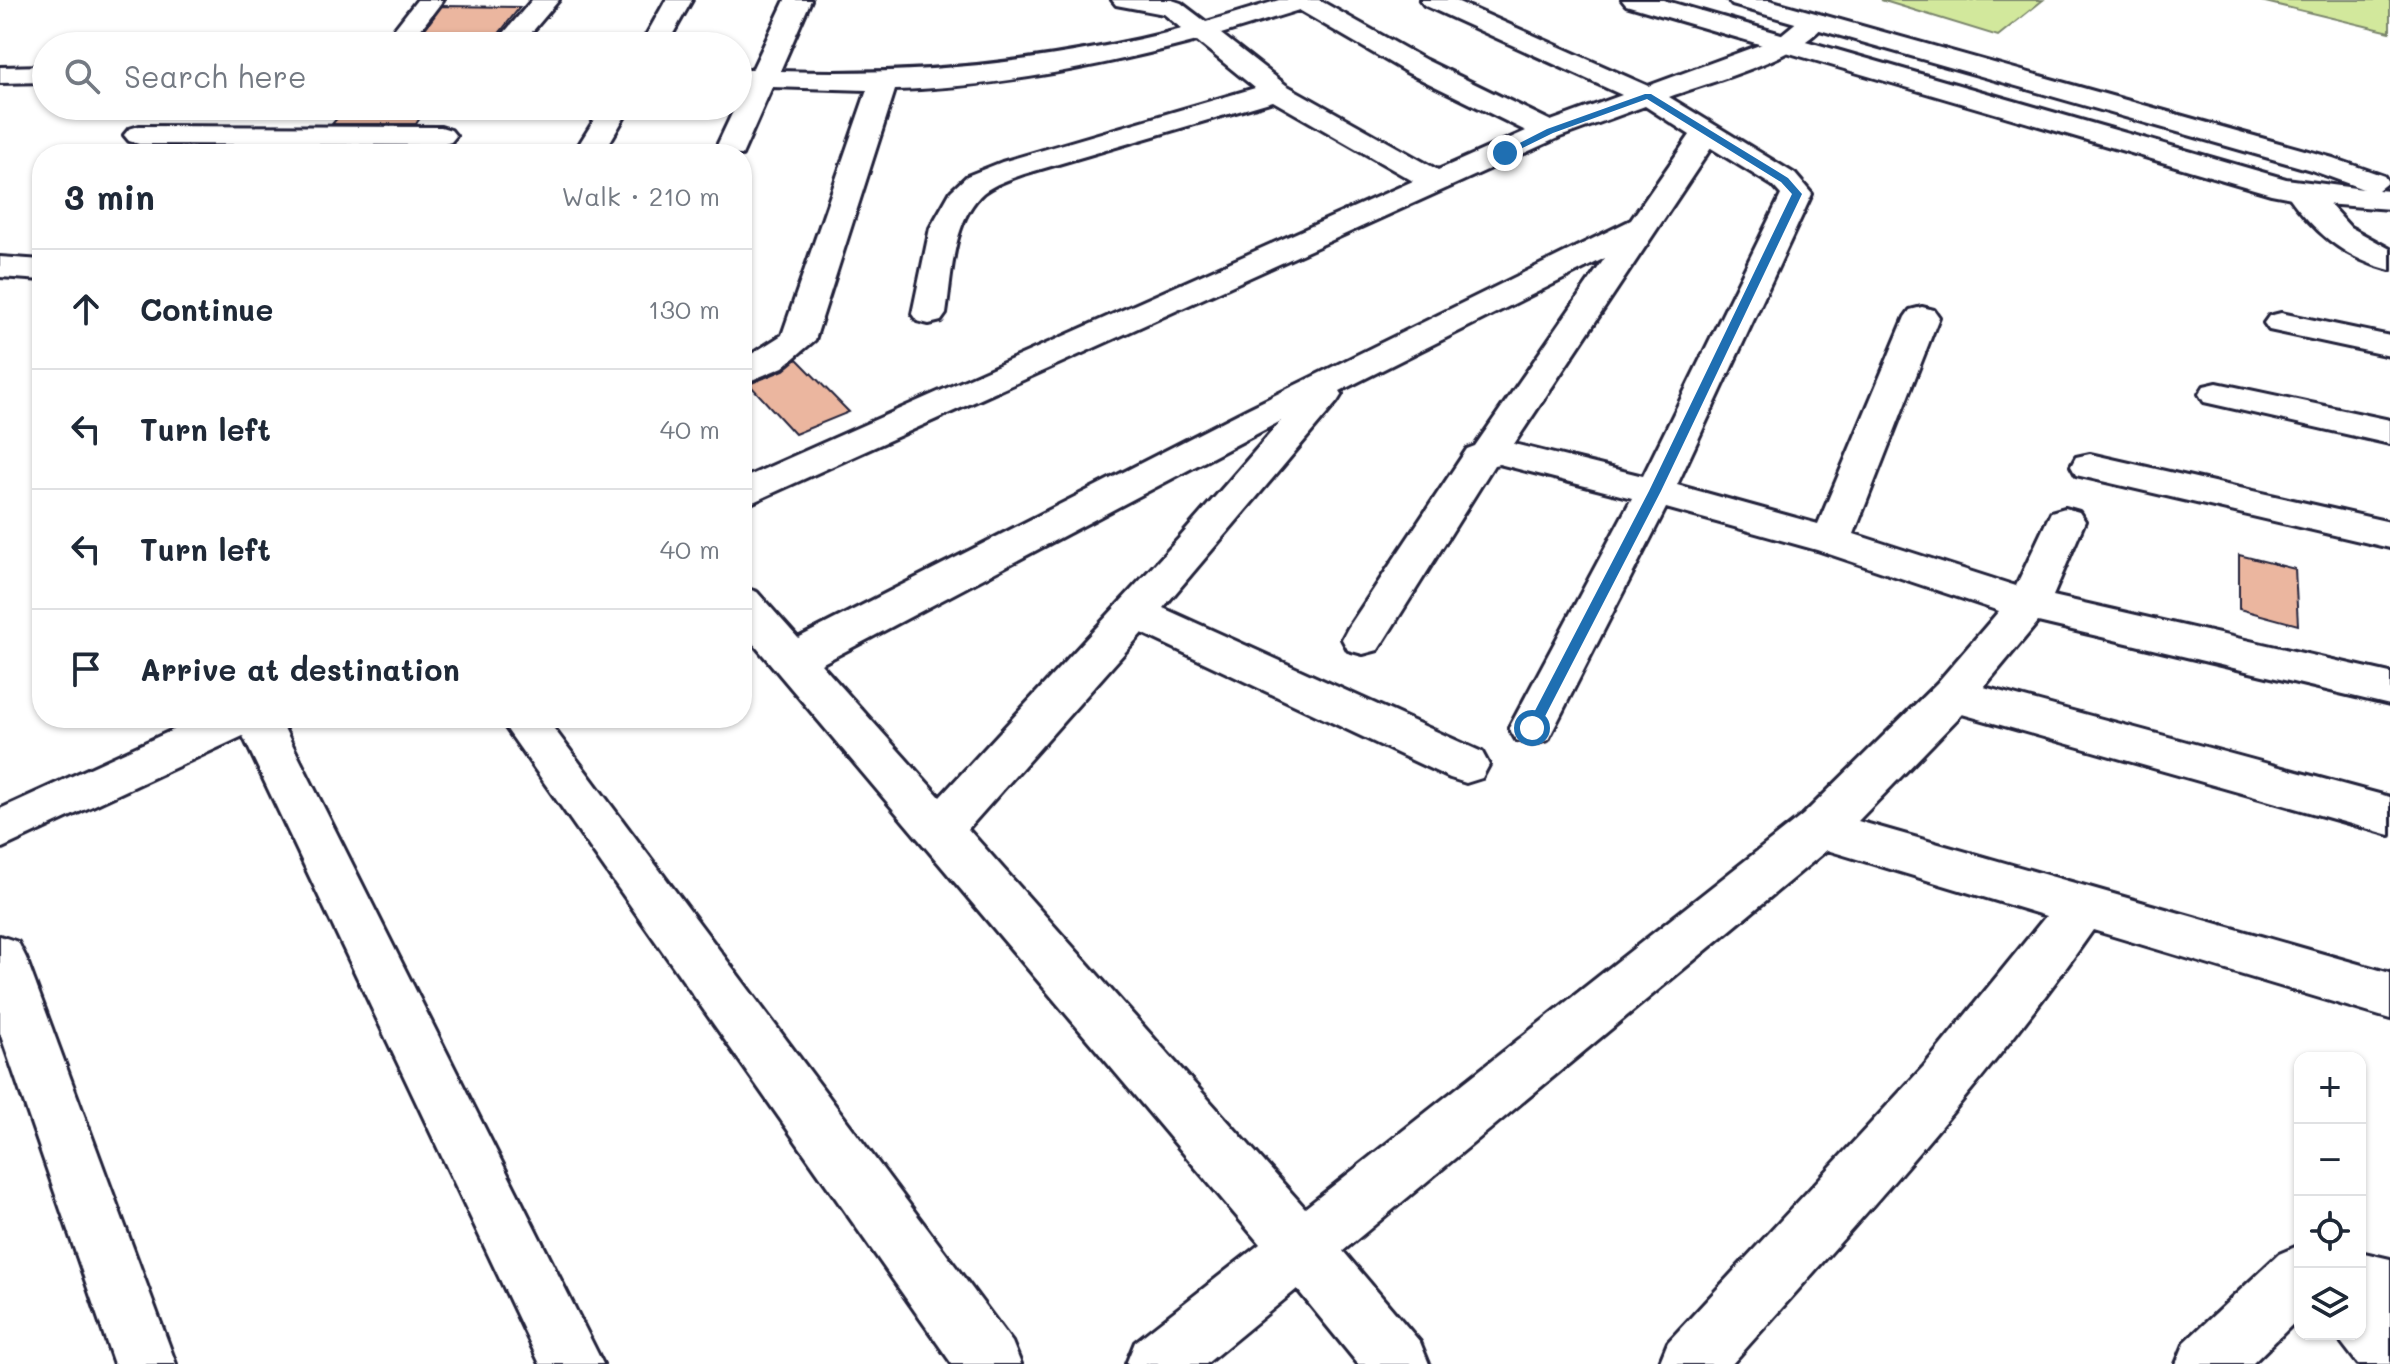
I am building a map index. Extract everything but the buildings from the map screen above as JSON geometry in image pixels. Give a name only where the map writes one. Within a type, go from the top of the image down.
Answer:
[{"type":"street","points":[[405,32],[430,0]]},
{"type":"street","points":[[518,32],[546,0]]},
{"type":"street","points":[[661,32],[679,0]]},
{"type":"street","points":[[752,75],[798,0]]},
{"type":"street","points":[[1125,0],[1172,8],[1276,91],[1438,183]]},
{"type":"street","points":[[752,78],[884,81],[1061,65],[1204,33],[1304,0],[1416,66],[1550,131]]},
{"type":"street","points":[[1433,0],[1648,96],[1784,180],[1797,194],[1655,491],[1532,728]]},
{"type":"street","points":[[1635,0],[2300,191],[2390,200]]},
{"type":"street","points":[[1741,0],[2322,164],[2390,189]]},
{"type":"street","points":[[752,490],[1550,131],[1785,45],[1814,21]]},
{"type":"street","points":[[0,75],[32,74]]},
{"type":"street","points":[[752,369],[771,360],[798,340],[884,81]]},
{"type":"street","points":[[929,314],[946,236],[957,203],[974,185],[1013,168],[1276,91]]},
{"type":"street","points":[[594,144],[609,120]]},
{"type":"street","points":[[731,144],[738,120]]},
{"type":"street","points":[[1363,639],[1480,457],[1490,452],[1706,133]]},
{"type":"street","points":[[139,135],[441,135]]},
{"type":"street","points":[[2300,191],[2324,225],[2367,252],[2390,260]]},
{"type":"street","points":[[792,660],[1336,379],[1642,227]]},
{"type":"street","points":[[0,267],[32,269]]},
{"type":"street","points":[[1831,541],[1922,317]]},
{"type":"street","points":[[2281,323],[2390,346]]},
{"type":"street","points":[[939,830],[1135,612],[1336,379]]},
{"type":"street","points":[[2217,394],[2390,432]]},
{"type":"street","points":[[1490,452],[1655,491],[1831,541],[2028,605],[2390,689]]},
{"type":"street","points":[[2090,466],[2390,535]]},
{"type":"street","points":[[1157,1364],[1820,829],[1953,695],[2028,605],[2065,521]]},
{"type":"street","points":[[1135,612],[1466,765]]},
{"type":"street","points":[[752,614],[1301,1247],[1398,1364]]},
{"type":"street","points":[[1953,695],[2390,816]]},
{"type":"street","points":[[0,830],[219,728]]},
{"type":"street","points":[[262,728],[572,1364]]},
{"type":"street","points":[[528,728],[990,1364]]},
{"type":"street","points":[[1820,829],[2390,996]]},
{"type":"street","points":[[1690,1364],[1950,1075],[2031,980],[2082,906]]},
{"type":"street","points":[[0,958],[145,1364]]},
{"type":"street","points":[[2207,1364],[2294,1281]]},
{"type":"street","points":[[2366,1283],[2390,1289]]},
{"type":"street","points":[[2366,1327],[2390,1354]]},
{"type":"green space","points":[[1881,0],[2043,0],[1998,36]]},
{"type":"green space","points":[[2257,0],[2390,0],[2390,32]]},
{"type":"route","points":[[1505,153],[1550,131],[1648,96],[1784,180],[1794,187],[1797,194],[1655,491],[1532,728]]}]
